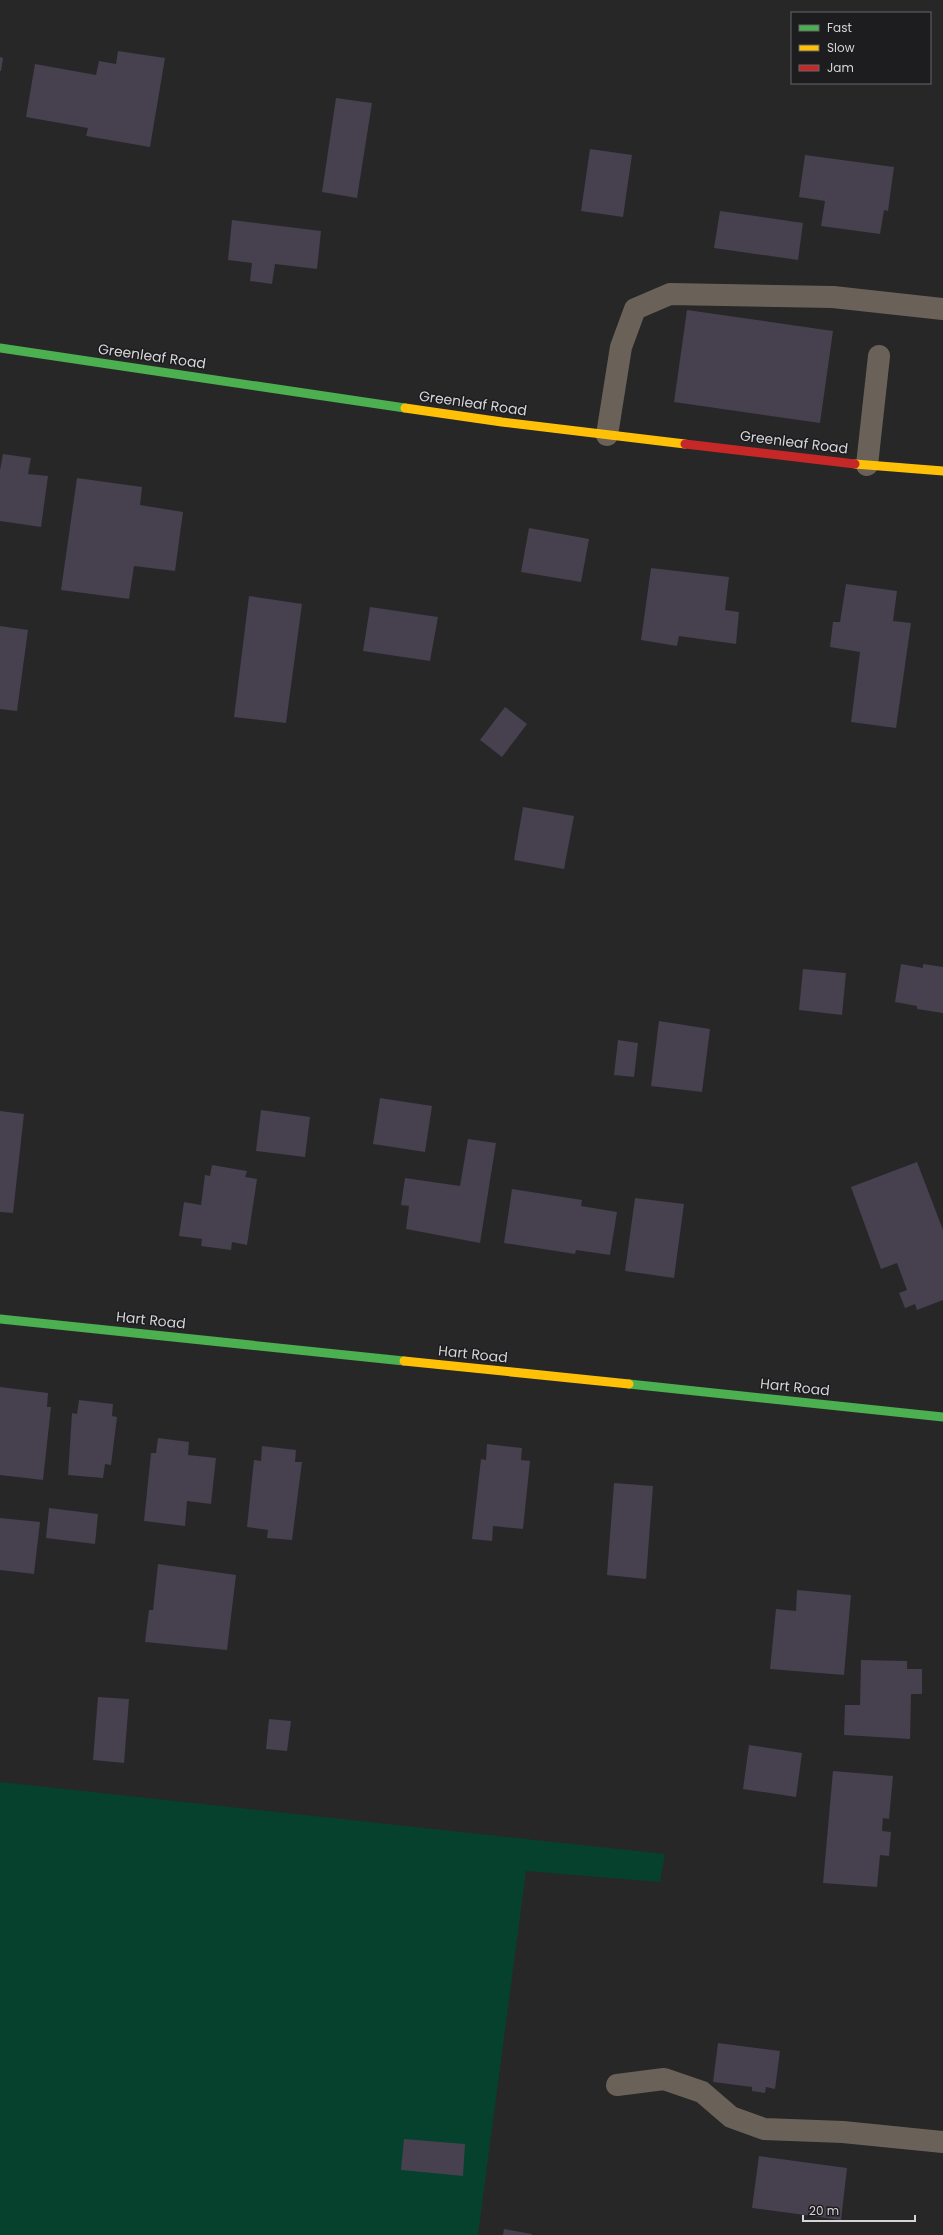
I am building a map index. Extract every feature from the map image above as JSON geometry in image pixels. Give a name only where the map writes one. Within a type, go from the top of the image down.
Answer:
[{"type":"street","name":"Greenleaf Road","points":[[0,348],[502,422],[867,465],[943,471]]},
{"type":"street","name":"Hart Road","points":[[0,1319],[943,1417]]},
{"type":"lane","points":[[607,435],[621,347],[634,309],[670,294],[833,297],[943,308]]},
{"type":"lane","points":[[867,465],[879,356]]},
{"type":"lane","points":[[617,2085],[664,2079],[702,2092],[731,2117],[764,2129],[843,2132],[943,2142]]},
{"type":"green space","points":[[0,1782],[665,1854],[660,1882],[526,1871],[478,2235],[0,2235]]},
{"type":"building","points":[[118,51],[165,58],[150,147],[86,136],[88,128],[26,117],[35,64],[96,75],[99,61],[116,64]]},
{"type":"building","points":[[0,57],[3,58],[1,71],[0,71]]},
{"type":"building","points":[[336,98],[372,103],[357,198],[322,192]]},
{"type":"building","points":[[590,149],[632,155],[623,217],[581,211]]},
{"type":"building","points":[[805,155],[894,167],[888,211],[884,210],[880,234],[821,226],[825,201],[799,197]]},
{"type":"building","points":[[720,211],[803,223],[798,260],[714,248]]},
{"type":"building","points":[[232,220],[321,231],[317,269],[275,264],[272,284],[250,281],[252,263],[228,260]]},
{"type":"building","points":[[687,310],[833,331],[820,423],[674,402]]},
{"type":"building","points":[[3,454],[31,458],[28,474],[48,476],[41,527],[0,521],[0,470]]},
{"type":"building","points":[[77,478],[142,487],[140,505],[183,512],[175,571],[134,566],[129,599],[61,590]]},
{"type":"building","points":[[529,528],[589,539],[581,582],[521,572]]},
{"type":"building","points":[[651,568],[729,577],[725,610],[739,612],[736,644],[679,636],[677,646],[641,640]]},
{"type":"building","points":[[846,584],[897,591],[893,621],[911,623],[896,728],[851,722],[860,652],[830,647],[833,622],[840,622]]},
{"type":"building","points":[[249,596],[302,604],[286,723],[234,717]]},
{"type":"building","points":[[370,607],[438,617],[430,661],[363,651]]},
{"type":"building","points":[[0,626],[28,630],[17,711],[0,709]]},
{"type":"building","points":[[505,707],[527,724],[502,757],[480,740]]},
{"type":"building","points":[[523,807],[574,816],[564,869],[514,860]]},
{"type":"building","points":[[901,964],[923,968],[923,964],[943,967],[943,1013],[917,1009],[917,1006],[895,1002]]},
{"type":"building","points":[[803,969],[846,973],[842,1015],[799,1010]]},
{"type":"building","points":[[659,1021],[710,1029],[702,1092],[651,1086]]},
{"type":"building","points":[[618,1040],[638,1043],[634,1077],[614,1075]]},
{"type":"building","points":[[380,1098],[432,1106],[425,1152],[373,1144]]},
{"type":"building","points":[[261,1110],[310,1117],[305,1157],[256,1151]]},
{"type":"building","points":[[0,1111],[24,1114],[13,1213],[0,1212]]},
{"type":"building","points":[[468,1139],[496,1143],[480,1243],[406,1229],[409,1206],[401,1205],[405,1178],[460,1186]]},
{"type":"building","points":[[917,1162],[943,1230],[943,1300],[917,1310],[915,1304],[905,1308],[899,1293],[907,1290],[897,1263],[881,1269],[851,1187]]},
{"type":"building","points":[[212,1165],[247,1171],[245,1177],[257,1179],[247,1245],[232,1242],[231,1250],[201,1246],[202,1239],[179,1236],[184,1202],[201,1205],[205,1175],[210,1176]]},
{"type":"building","points":[[512,1189],[582,1200],[581,1206],[617,1212],[610,1255],[576,1250],[575,1254],[504,1243]]},
{"type":"building","points":[[635,1198],[684,1204],[674,1278],[625,1271]]},
{"type":"building","points":[[0,1387],[48,1393],[47,1407],[51,1407],[43,1480],[0,1475]]},
{"type":"building","points":[[79,1400],[113,1404],[112,1416],[117,1417],[111,1465],[105,1464],[103,1478],[68,1475],[72,1413],[77,1414]]},
{"type":"building","points":[[158,1438],[189,1442],[188,1455],[216,1458],[211,1504],[187,1501],[185,1526],[144,1521],[151,1453],[156,1453]]},
{"type":"building","points":[[487,1444],[522,1448],[521,1460],[530,1461],[523,1529],[493,1526],[492,1541],[472,1539],[481,1459],[486,1460]]},
{"type":"building","points":[[262,1446],[296,1450],[295,1462],[302,1462],[292,1540],[267,1538],[268,1530],[247,1527],[254,1460],[261,1461]]},
{"type":"building","points":[[614,1483],[653,1486],[646,1579],[607,1575]]},
{"type":"building","points":[[49,1508],[98,1514],[95,1544],[46,1538]]},
{"type":"building","points":[[0,1518],[40,1522],[34,1574],[0,1570]]},
{"type":"building","points":[[158,1564],[236,1575],[227,1650],[145,1642],[149,1610],[153,1610]]},
{"type":"building","points":[[797,1590],[851,1595],[844,1675],[770,1669],[776,1609],[796,1611]]},
{"type":"building","points":[[861,1660],[907,1661],[907,1669],[922,1669],[922,1694],[911,1694],[910,1739],[844,1735],[845,1705],[860,1705]]},
{"type":"building","points":[[98,1697],[129,1699],[124,1763],[93,1760]]},
{"type":"building","points":[[269,1719],[291,1721],[287,1751],[266,1749]]},
{"type":"building","points":[[749,1745],[802,1753],[796,1797],[743,1789]]},
{"type":"building","points":[[833,1771],[893,1776],[889,1819],[883,1818],[882,1831],[891,1832],[889,1856],[880,1855],[877,1887],[823,1883]]},
{"type":"building","points":[[718,2043],[780,2051],[775,2089],[766,2087],[765,2093],[752,2091],[752,2087],[713,2082]]},
{"type":"building","points":[[404,2139],[465,2144],[463,2176],[401,2170]]},
{"type":"building","points":[[759,2156],[847,2168],[841,2220],[752,2208]]},
{"type":"building","points":[[504,2229],[532,2234],[532,2235],[503,2235]]},
{"type":"traffic: fast","points":[[0,348],[405,408]]},
{"type":"traffic: fast","points":[[0,1319],[404,1361]]},
{"type":"traffic: fast","points":[[629,1384],[943,1417]]},
{"type":"traffic: slow","points":[[405,408],[502,422],[685,444]]},
{"type":"traffic: slow","points":[[855,464],[943,471]]},
{"type":"traffic: slow","points":[[404,1361],[629,1384]]},
{"type":"traffic: jam","points":[[685,444],[855,464]]}]
